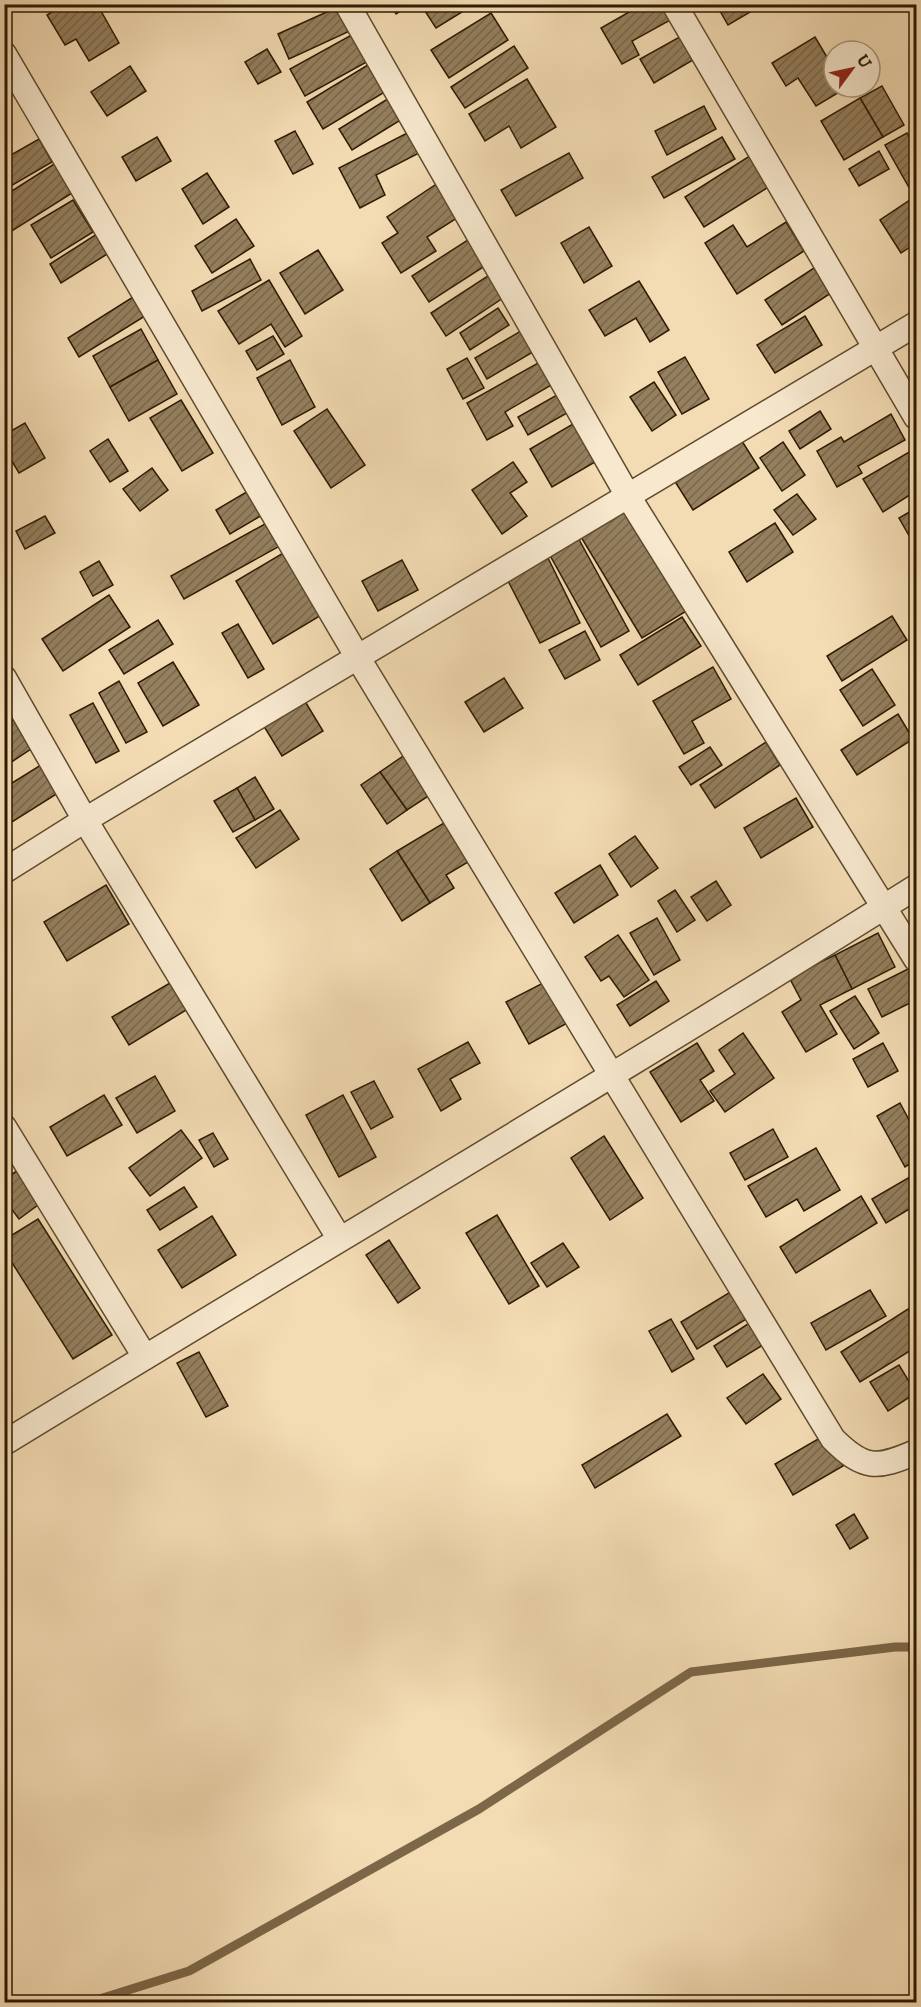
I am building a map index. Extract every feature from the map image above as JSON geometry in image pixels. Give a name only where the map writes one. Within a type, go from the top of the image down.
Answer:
[{"type":"street","points":[[347,4],[628,496],[916,959]]},
{"type":"street","points":[[674,4],[916,417]]},
{"type":"street","points":[[4,54],[358,658],[833,1439],[850,1457],[870,1466],[888,1464],[916,1452]]},
{"type":"street","points":[[4,871],[85,820],[916,324]]},
{"type":"street","points":[[4,678],[85,820],[339,1238]]},
{"type":"street","points":[[4,1443],[339,1238],[612,1076],[916,887]]},
{"type":"street","points":[[4,1127],[146,1357]]},
{"type":"building","points":[[65,4],[97,4],[119,43],[89,61],[76,39],[65,45],[47,15]]},
{"type":"building","points":[[391,4],[412,4],[396,14]]},
{"type":"building","points":[[429,4],[475,4],[436,28],[423,8]]},
{"type":"building","points":[[643,4],[667,4],[674,18],[632,41],[639,55],[622,64],[601,28]]},
{"type":"building","points":[[716,4],[764,4],[728,25]]},
{"type":"building","points":[[340,6],[352,30],[289,59],[278,34]]},
{"type":"building","points":[[491,13],[508,40],[449,78],[431,50]]},
{"type":"building","points":[[357,32],[372,59],[305,96],[290,69]]},
{"type":"building","points":[[685,34],[698,57],[654,83],[640,59]]},
{"type":"building","points":[[815,37],[822,49],[822,99],[828,99],[816,106],[798,78],[786,86],[772,63]]},
{"type":"building","points":[[514,46],[528,68],[465,108],[451,87]]},
{"type":"building","points":[[267,49],[281,72],[258,84],[245,62]]},
{"type":"building","points":[[376,60],[393,87],[323,129],[307,102]]},
{"type":"building","points":[[130,66],[146,91],[107,116],[91,92]]},
{"type":"building","points":[[527,79],[556,127],[521,148],[509,126],[485,141],[469,114]]},
{"type":"building","points":[[882,86],[904,125],[883,137],[861,99],[882,99]]},
{"type":"building","points":[[394,95],[407,116],[352,150],[339,129]]},
{"type":"building","points":[[861,99],[883,137],[844,160],[821,121]]},
{"type":"building","points":[[704,106],[716,129],[667,155],[655,131]]},
{"type":"building","points":[[415,129],[425,150],[376,175],[385,195],[360,208],[339,168]]},
{"type":"building","points":[[295,131],[313,164],[293,174],[275,141]]},
{"type":"building","points":[[907,133],[916,149],[916,188],[911,191],[885,145]]},
{"type":"building","points":[[157,137],[171,161],[136,181],[122,157]]},
{"type":"building","points":[[722,137],[735,159],[664,198],[652,177]]},
{"type":"building","points":[[39,139],[52,162],[4,190],[4,159]]},
{"type":"building","points":[[879,151],[889,169],[859,186],[849,169]]},
{"type":"building","points":[[756,152],[775,183],[704,227],[685,197]]},
{"type":"building","points":[[569,153],[583,178],[516,216],[501,190]]},
{"type":"building","points":[[62,159],[80,188],[7,234],[4,196]]},
{"type":"building","points":[[207,173],[229,207],[203,224],[182,189]]},
{"type":"building","points":[[438,183],[460,216],[427,237],[436,251],[401,273],[382,243],[398,233],[387,217]]},
{"type":"building","points":[[916,196],[916,243],[901,253],[880,220]]},
{"type":"building","points":[[73,200],[93,232],[51,258],[31,225]]},
{"type":"building","points":[[236,219],[254,246],[212,273],[195,246]]},
{"type":"building","points":[[786,222],[804,251],[737,294],[705,243],[733,225],[747,247]]},
{"type":"building","points":[[589,227],[612,266],[584,283],[561,243]]},
{"type":"building","points":[[100,232],[112,251],[61,283],[50,264]]},
{"type":"building","points":[[474,236],[491,262],[429,302],[412,276]]},
{"type":"building","points":[[318,250],[343,290],[305,314],[280,273]]},
{"type":"building","points":[[250,259],[261,280],[202,311],[192,291]]},
{"type":"building","points":[[817,266],[834,291],[782,325],[765,300]]},
{"type":"building","points":[[497,270],[512,292],[446,336],[431,313]]},
{"type":"building","points":[[269,280],[302,336],[285,347],[271,324],[239,344],[218,311]]},
{"type":"building","points":[[639,281],[669,330],[650,342],[636,318],[605,336],[589,310]]},
{"type":"building","points":[[133,297],[145,316],[79,357],[68,338]]},
{"type":"building","points":[[498,308],[509,325],[470,350],[460,333]]},
{"type":"building","points":[[805,316],[822,345],[775,373],[757,345]]},
{"type":"building","points":[[526,328],[538,349],[487,379],[475,358]]},
{"type":"building","points":[[141,329],[158,360],[110,387],[93,356]]},
{"type":"building","points":[[273,336],[284,354],[257,370],[246,351]]},
{"type":"building","points":[[685,357],[709,399],[682,414],[658,372]]},
{"type":"building","points":[[467,358],[484,388],[463,399],[447,369]]},
{"type":"building","points":[[158,360],[177,394],[129,421],[110,387]]},
{"type":"building","points":[[290,360],[315,407],[282,425],[257,378]]},
{"type":"building","points":[[540,362],[553,384],[505,412],[513,426],[487,440],[467,403]]},
{"type":"building","points":[[654,382],[676,415],[652,431],[630,397]]},
{"type":"building","points":[[557,395],[567,413],[528,435],[518,417]]},
{"type":"building","points":[[181,400],[213,453],[182,471],[150,418]]},
{"type":"building","points":[[327,409],[365,465],[331,488],[294,431]]},
{"type":"building","points":[[820,411],[831,429],[800,449],[789,431]]},
{"type":"building","points":[[891,414],[905,440],[858,466],[862,473],[837,487],[817,451],[841,437],[844,442]]},
{"type":"building","points":[[25,423],[45,458],[19,473],[4,448],[4,435]]},
{"type":"building","points":[[573,424],[595,462],[552,487],[530,449]]},
{"type":"building","points":[[740,438],[759,468],[693,510],[674,480]]},
{"type":"building","points":[[108,439],[128,471],[110,482],[90,451]]},
{"type":"building","points":[[783,442],[805,475],[782,491],[760,458]]},
{"type":"building","points":[[916,448],[916,491],[883,512],[863,479]]},
{"type":"building","points":[[513,462],[527,482],[510,493],[527,516],[502,534],[472,490]]},
{"type":"building","points":[[152,468],[168,490],[140,511],[123,489]]},
{"type":"building","points":[[255,487],[269,511],[230,534],[216,510]]},
{"type":"building","points":[[797,494],[816,519],[793,535],[774,510]]},
{"type":"building","points":[[629,501],[693,607],[642,638],[578,532]]},
{"type":"building","points":[[916,508],[916,545],[915,546],[899,518]]},
{"type":"building","points":[[45,516],[55,533],[25,549],[16,531]]},
{"type":"building","points":[[274,519],[287,542],[184,599],[171,576]]},
{"type":"building","points":[[775,523],[793,552],[747,582],[729,552]]},
{"type":"building","points":[[576,534],[629,631],[601,647],[547,550]]},
{"type":"building","points":[[290,549],[328,611],[273,644],[236,581]]},
{"type":"building","points":[[547,556],[580,623],[540,643],[506,577]]},
{"type":"building","points":[[402,560],[418,590],[378,611],[362,581]]},
{"type":"building","points":[[99,561],[113,585],[93,596],[80,572]]},
{"type":"building","points":[[109,595],[130,627],[63,671],[42,639]]},
{"type":"building","points":[[892,616],[907,640],[842,681],[827,656]]},
{"type":"building","points":[[682,617],[701,646],[638,685],[620,655]]},
{"type":"building","points":[[158,620],[173,644],[124,674],[109,650]]},
{"type":"building","points":[[238,624],[264,669],[248,678],[222,633]]},
{"type":"building","points":[[585,631],[600,660],[565,679],[549,650]]},
{"type":"building","points":[[173,662],[199,705],[163,726],[138,683]]},
{"type":"building","points":[[713,667],[731,699],[692,721],[704,743],[684,754],[653,701]]},
{"type":"building","points":[[872,669],[895,705],[863,726],[840,690]]},
{"type":"building","points":[[504,678],[523,708],[484,732],[465,702]]},
{"type":"building","points":[[119,681],[147,732],[126,743],[99,693]]},
{"type":"building","points":[[303,698],[323,731],[282,756],[262,723]]},
{"type":"building","points":[[93,703],[119,751],[96,763],[70,715]]},
{"type":"building","points":[[898,714],[913,739],[857,775],[841,750]]},
{"type":"building","points":[[21,715],[40,743],[4,767],[4,726]]},
{"type":"building","points":[[766,742],[780,765],[715,808],[700,785]]},
{"type":"building","points":[[710,747],[722,765],[691,785],[679,767]]},
{"type":"building","points":[[409,752],[436,791],[407,810],[380,772]]},
{"type":"building","points":[[49,760],[66,788],[4,827],[4,788]]},
{"type":"building","points":[[380,772],[407,810],[387,824],[361,785]]},
{"type":"building","points":[[255,777],[274,809],[255,820],[237,788]]},
{"type":"building","points":[[237,788],[255,820],[233,832],[214,801]]},
{"type":"building","points":[[796,798],[813,827],[761,858],[744,828]]},
{"type":"building","points":[[280,810],[299,839],[256,868],[236,838]]},
{"type":"building","points":[[449,820],[473,859],[446,875],[454,888],[430,903],[397,851]]},
{"type":"building","points":[[635,836],[658,868],[631,887],[609,854]]},
{"type":"building","points":[[397,851],[430,903],[402,921],[370,869]]},
{"type":"building","points":[[600,865],[618,895],[574,923],[555,893]]},
{"type":"building","points":[[716,881],[731,905],[707,921],[691,897]]},
{"type":"building","points":[[106,885],[129,924],[67,961],[44,922]]},
{"type":"building","points":[[675,890],[695,920],[677,932],[658,901]]},
{"type":"building","points":[[657,918],[680,960],[654,975],[630,933]]},
{"type":"building","points":[[878,933],[895,967],[852,989],[835,955]]},
{"type":"building","points":[[618,935],[649,980],[624,997],[609,976],[601,981],[585,957]]},
{"type":"building","points":[[835,955],[852,989],[820,1005],[837,1034],[806,1052],[782,1012],[801,1000],[789,977]]},
{"type":"building","points":[[914,966],[916,1000],[882,1017],[868,989]]},
{"type":"building","points":[[175,980],[191,1007],[129,1045],[112,1017]]},
{"type":"building","points":[[549,980],[571,1021],[529,1044],[506,1002]]},
{"type":"building","points":[[656,981],[669,1001],[630,1026],[617,1005]]},
{"type":"building","points":[[855,996],[879,1033],[854,1049],[830,1011]]},
{"type":"building","points":[[743,1033],[774,1078],[725,1112],[710,1091],[735,1074],[719,1050]]},
{"type":"building","points":[[468,1042],[480,1063],[450,1079],[461,1099],[441,1111],[418,1069]]},
{"type":"building","points":[[697,1043],[714,1071],[700,1080],[714,1101],[681,1122],[650,1072]]},
{"type":"building","points":[[883,1043],[898,1071],[868,1087],[853,1059]]},
{"type":"building","points":[[155,1076],[175,1111],[137,1133],[116,1098]]},
{"type":"building","points":[[374,1081],[393,1117],[371,1129],[351,1092]]},
{"type":"building","points":[[104,1095],[122,1125],[67,1156],[50,1127]]},
{"type":"building","points":[[343,1095],[376,1157],[339,1177],[306,1115]]},
{"type":"building","points":[[900,1103],[916,1133],[916,1160],[905,1167],[877,1116]]},
{"type":"building","points":[[773,1129],[788,1157],[745,1180],[730,1153]]},
{"type":"building","points":[[181,1130],[202,1158],[150,1196],[129,1168]]},
{"type":"building","points":[[213,1133],[228,1159],[214,1167],[199,1140]]},
{"type":"building","points":[[604,1136],[643,1198],[610,1220],[571,1158]]},
{"type":"building","points":[[816,1148],[840,1190],[804,1211],[797,1199],[766,1217],[748,1186]]},
{"type":"building","points":[[20,1169],[42,1202],[19,1219],[4,1199],[4,1179]]},
{"type":"building","points":[[915,1174],[916,1205],[886,1223],[872,1199]]},
{"type":"building","points":[[184,1187],[197,1207],[160,1230],[147,1210]]},
{"type":"building","points":[[861,1196],[877,1223],[796,1273],[780,1247]]},
{"type":"building","points":[[497,1215],[539,1286],[509,1304],[466,1233]]},
{"type":"building","points":[[212,1216],[236,1255],[182,1288],[158,1250]]},
{"type":"building","points":[[38,1219],[112,1335],[73,1359],[4,1250],[4,1240]]},
{"type":"building","points":[[389,1240],[420,1288],[398,1303],[366,1255]]},
{"type":"building","points":[[563,1243],[579,1267],[547,1287],[531,1263]]},
{"type":"building","points":[[870,1290],[886,1316],[826,1350],[811,1323]]},
{"type":"building","points":[[732,1291],[748,1318],[697,1349],[681,1322]]},
{"type":"building","points":[[908,1309],[916,1322],[916,1347],[860,1382],[841,1352]]},
{"type":"building","points":[[671,1319],[694,1359],[672,1372],[649,1331]]},
{"type":"building","points":[[754,1320],[768,1342],[727,1367],[714,1346]]},
{"type":"building","points":[[199,1352],[228,1406],[206,1417],[177,1363]]},
{"type":"building","points":[[899,1365],[916,1393],[888,1411],[870,1382]]},
{"type":"building","points":[[763,1374],[781,1399],[746,1424],[727,1398]]},
{"type":"building","points":[[667,1414],[681,1436],[595,1488],[582,1465]]},
{"type":"building","points":[[825,1435],[843,1466],[793,1495],[775,1464]]},
{"type":"building","points":[[854,1514],[868,1538],[850,1549],[836,1525]]},
{"type":"waterway","points":[[90,2002],[189,1971],[479,1809],[691,1672],[895,1647],[916,1647]]}]
